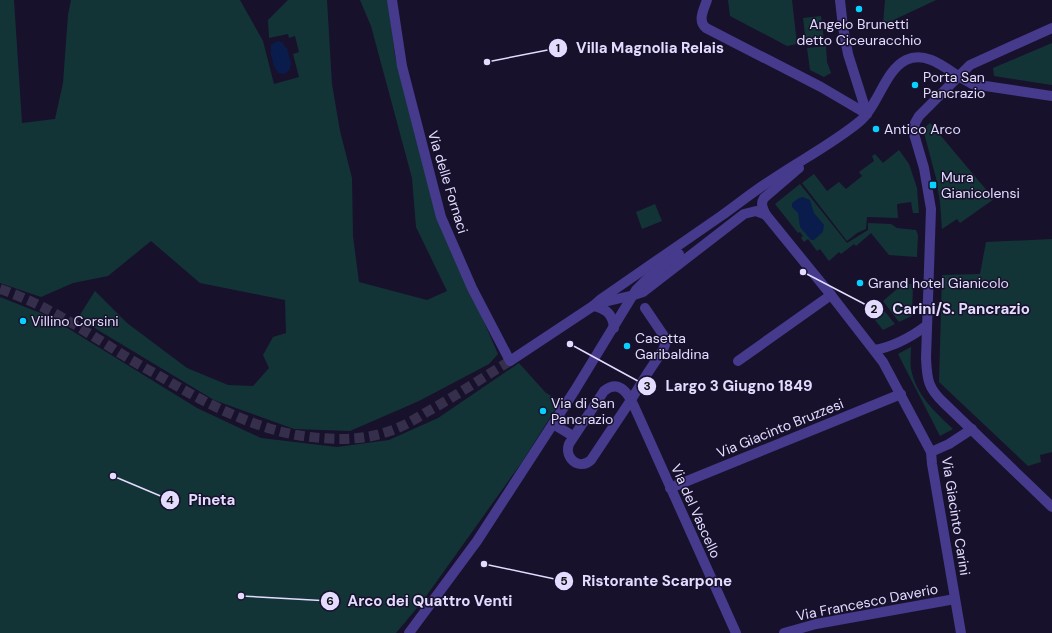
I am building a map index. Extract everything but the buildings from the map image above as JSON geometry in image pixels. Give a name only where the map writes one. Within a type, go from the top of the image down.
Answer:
[{"type":"street","name":"Via delle Fornaci","points":[[392,0],[402,66],[441,217],[472,288],[510,361],[593,306]]},
{"type":"street","points":[[707,0],[702,20],[706,28],[821,87],[867,114]]},
{"type":"street","points":[[840,0],[848,54],[867,114]]},
{"type":"street","points":[[1052,28],[970,65],[923,111],[916,120],[914,134],[924,168],[930,200],[931,217],[926,326],[926,366],[930,386],[944,403],[1052,508]]},
{"type":"street","points":[[593,306],[601,298],[728,211],[773,178],[819,151],[852,128],[867,114],[891,76],[901,64],[907,60],[916,58],[933,61],[972,84],[1052,96]]},
{"type":"street","points":[[766,216],[762,205],[764,198],[819,151]]},
{"type":"street","points":[[409,633],[477,541],[639,287],[653,273],[712,229],[728,211]]},
{"type":"street","points":[[593,306],[634,295],[647,289],[694,251],[744,214],[756,211],[766,216]]},
{"type":"street","name":"Via Giacinto Carini","points":[[766,216],[831,295],[883,362],[931,452],[933,472],[962,633]]},
{"type":"street","points":[[738,360],[831,295]]},
{"type":"street","points":[[593,306],[604,309],[610,314],[614,323],[614,328]]},
{"type":"street","points":[[632,400],[622,389],[615,387],[607,389],[573,436],[568,447],[570,458],[579,464],[589,462],[632,400],[663,350],[666,342],[664,336],[645,308]]},
{"type":"street","points":[[874,350],[896,343],[926,326]]},
{"type":"street","name":"Via Giacinto Bruzzesi","points":[[670,488],[901,394]]},
{"type":"street","name":"Via del Vascello","points":[[632,400],[736,633]]},
{"type":"street","points":[[553,424],[573,436]]},
{"type":"street","points":[[931,452],[949,444],[972,429]]},
{"type":"street","name":"Via Francesco Daverio","points":[[784,633],[816,624],[955,600]]},
{"type":"green space","points":[[0,0],[14,0],[22,123],[55,119],[63,83],[68,15],[71,0],[240,0],[263,41],[274,84],[299,77],[293,54],[299,52],[295,36],[289,38],[288,34],[269,38],[268,20],[288,0],[327,0],[332,84],[340,131],[352,178],[353,236],[359,282],[427,300],[447,291],[416,227],[412,178],[371,26],[360,0],[388,0],[395,56],[433,204],[498,354],[489,364],[419,401],[350,431],[294,429],[214,400],[78,318],[95,291],[127,323],[187,368],[228,385],[253,386],[269,368],[263,355],[273,337],[286,333],[285,300],[200,283],[151,241],[108,276],[73,283],[41,297],[0,283]]},
{"type":"green space","points":[[728,0],[792,0],[797,44],[787,46],[730,16]]},
{"type":"green space","points":[[885,0],[936,0],[883,25]]},
{"type":"green space","points":[[821,16],[824,41],[806,43],[803,18]]},
{"type":"green space","points":[[1052,43],[1052,85],[994,76],[993,68]]},
{"type":"green space","points":[[826,46],[827,62],[831,73],[824,77],[810,70],[807,48]]},
{"type":"green space","points":[[930,123],[994,199],[960,223],[957,219],[942,229],[936,178],[923,129]]},
{"type":"green space","points":[[899,150],[909,164],[917,188],[919,213],[913,213],[911,202],[897,204],[898,218],[867,217],[866,229],[857,233],[847,241],[802,183],[814,174],[827,191],[839,182],[846,189],[862,176],[859,172],[874,161],[872,156],[875,154],[883,163]]},
{"type":"green space","points":[[800,184],[847,243],[868,230],[868,223],[891,224],[897,228],[916,230],[918,235],[917,257],[889,255],[871,233],[856,246],[854,244],[841,254],[839,252],[829,261],[820,249],[817,251],[808,239],[804,242],[801,238],[803,236],[800,232],[798,233],[775,204]]},
{"type":"green space","points":[[655,204],[662,221],[642,229],[636,212]]},
{"type":"green space","points":[[1052,239],[1052,452],[1040,455],[1041,462],[1028,466],[939,382],[942,275],[980,274],[986,242]]},
{"type":"green space","points":[[897,284],[913,284],[912,316],[899,322],[883,301],[896,290]]},
{"type":"green space","points":[[0,297],[48,316],[197,408],[261,438],[337,447],[389,440],[438,418],[519,363],[545,392],[560,402],[522,462],[422,602],[396,633],[0,633]]},
{"type":"green space","points":[[877,302],[895,324],[883,330],[867,310]]},
{"type":"green space","points":[[911,347],[911,369],[917,387],[927,402],[953,429],[940,436],[898,354]]},
{"type":"water","points":[[277,41],[282,42],[287,48],[291,63],[290,69],[285,74],[278,73],[274,66],[270,51],[271,45]]},
{"type":"water","points":[[803,197],[810,200],[814,213],[824,225],[823,232],[814,240],[811,240],[800,227],[798,213],[792,207],[792,203]]},
{"type":"tunnel","points":[[0,289],[30,301],[58,315],[139,365],[235,416],[277,431],[299,435],[347,439],[373,436],[390,431],[417,418],[510,361]]},
{"type":"place","name":"Angelo Brunetti detto Ciceuracchio","points":[[859,9]]},
{"type":"place","name":"Villa Magnolia Relais","points":[[487,62]]},
{"type":"place","name":"Porta San Pancrazio","points":[[915,85]]},
{"type":"place","name":"Antico Arco","points":[[876,129]]},
{"type":"place","name":"Mura Gianicolensi","points":[[933,185]]},
{"type":"place","name":"Carini/S. Pancrazio","points":[[803,272]]},
{"type":"place","name":"Grand hotel Gianicolo","points":[[860,283]]},
{"type":"place","name":"Villino Corsini","points":[[23,321]]},
{"type":"place","name":"Largo 3 Giugno 1849","points":[[570,344]]},
{"type":"place","name":"Casetta Garibaldina","points":[[627,346]]},
{"type":"place","name":"Via di San Pancrazio","points":[[543,411]]},
{"type":"place","name":"Pineta","points":[[113,476]]},
{"type":"place","name":"Ristorante Scarpone","points":[[484,564]]},
{"type":"place","name":"Arco dei Quattro Venti","points":[[241,596]]}]
